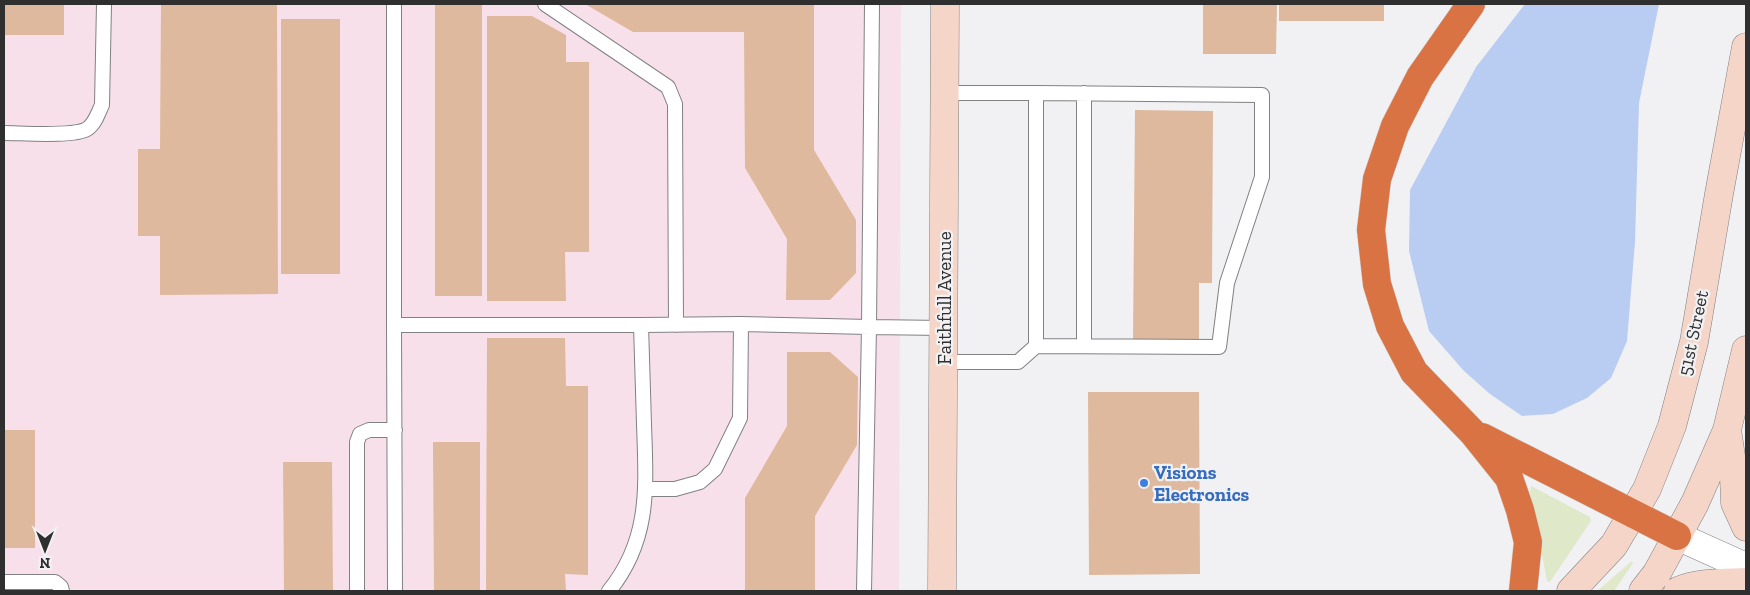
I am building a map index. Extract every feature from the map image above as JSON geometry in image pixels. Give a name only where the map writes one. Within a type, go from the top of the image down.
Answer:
[{"type":"highway","points":[[1472,4],[1420,77],[1395,126],[1377,179],[1371,230],[1377,284],[1390,326],[1414,372],[1473,432],[1509,478],[1528,542],[1523,591]]},
{"type":"highway","points":[[1473,432],[1676,536]]},
{"type":"main road","name":"Faithfull Avenue","points":[[942,591],[944,4]]},
{"type":"main road","name":"51st Street","points":[[1571,591],[1614,545],[1633,514],[1647,489],[1672,426],[1694,342],[1746,47]]},
{"type":"main road","points":[[1643,591],[1657,573],[1695,504],[1727,430],[1746,350]]},
{"type":"main road","points":[[1727,430],[1734,476],[1735,503],[1746,527]]},
{"type":"main road","points":[[1678,591],[1684,588],[1708,584],[1746,582]]},
{"type":"street","points":[[1676,536],[1746,567]]},
{"type":"lane","points":[[4,132],[68,133],[87,129],[96,119],[102,105],[104,4]]},
{"type":"lane","points":[[394,4],[395,591]]},
{"type":"lane","points":[[545,4],[668,87],[675,104],[676,325]]},
{"type":"lane","points":[[864,591],[872,4]]},
{"type":"lane","points":[[944,93],[1084,92],[1262,95],[1262,177],[1227,283],[1219,347],[1036,346],[1018,362],[944,362]]},
{"type":"lane","points":[[1084,92],[1084,345]]},
{"type":"lane","points":[[1036,93],[1036,346]]},
{"type":"lane","points":[[394,325],[742,324],[944,328]]},
{"type":"lane","points":[[646,489],[675,489],[700,482],[715,469],[740,418],[742,324]]},
{"type":"lane","points":[[609,591],[632,553],[641,525],[646,489],[641,325]]},
{"type":"lane","points":[[357,591],[357,442],[360,434],[369,430],[395,430]]},
{"type":"lane","points":[[4,582],[55,582],[62,587],[62,591]]},
{"type":"shaded area","points":[[4,4],[901,4],[899,591],[4,591]]},
{"type":"green space","points":[[1531,486],[1590,517],[1591,521],[1550,582],[1547,581],[1530,492]]},
{"type":"green space","points":[[1632,561],[1633,563],[1614,591],[1597,591]]},
{"type":"water","points":[[1525,4],[1659,4],[1639,103],[1635,242],[1627,341],[1611,378],[1587,398],[1553,414],[1522,416],[1490,394],[1464,371],[1429,331],[1409,251],[1410,190],[1476,67]]},
{"type":"building","points":[[4,4],[64,4],[64,35],[4,35]]},
{"type":"building","points":[[161,4],[277,4],[278,294],[160,295],[160,236],[138,236],[138,149],[160,149]]},
{"type":"building","points":[[435,4],[482,4],[482,296],[435,296]]},
{"type":"building","points":[[585,4],[814,4],[814,150],[856,220],[856,273],[830,300],[786,300],[787,239],[745,168],[744,32],[633,32]]},
{"type":"building","points":[[1203,4],[1277,4],[1276,54],[1203,54]]},
{"type":"building","points":[[1279,4],[1384,4],[1384,21],[1279,21]]},
{"type":"building","points":[[487,16],[532,16],[566,35],[566,62],[589,62],[589,252],[565,252],[566,301],[487,301]]},
{"type":"building","points":[[281,19],[340,19],[340,274],[281,274]]},
{"type":"building","points":[[1135,110],[1213,111],[1212,283],[1199,283],[1199,340],[1133,339]]},
{"type":"building","points":[[487,338],[565,338],[566,386],[588,386],[588,575],[565,574],[566,591],[486,591]]},
{"type":"building","points":[[787,352],[830,352],[858,377],[857,445],[815,516],[815,591],[745,591],[745,498],[787,426]]},
{"type":"building","name":"Visions Electronics","points":[[1088,392],[1199,392],[1200,574],[1089,575]]},
{"type":"building","points":[[4,430],[35,430],[35,548],[4,548]]},
{"type":"building","points":[[433,442],[480,442],[480,591],[434,591]]},
{"type":"building","points":[[283,462],[332,462],[333,591],[284,591]]},
{"type":"place","name":"Visions Electronics","points":[[1144,483]]}]
